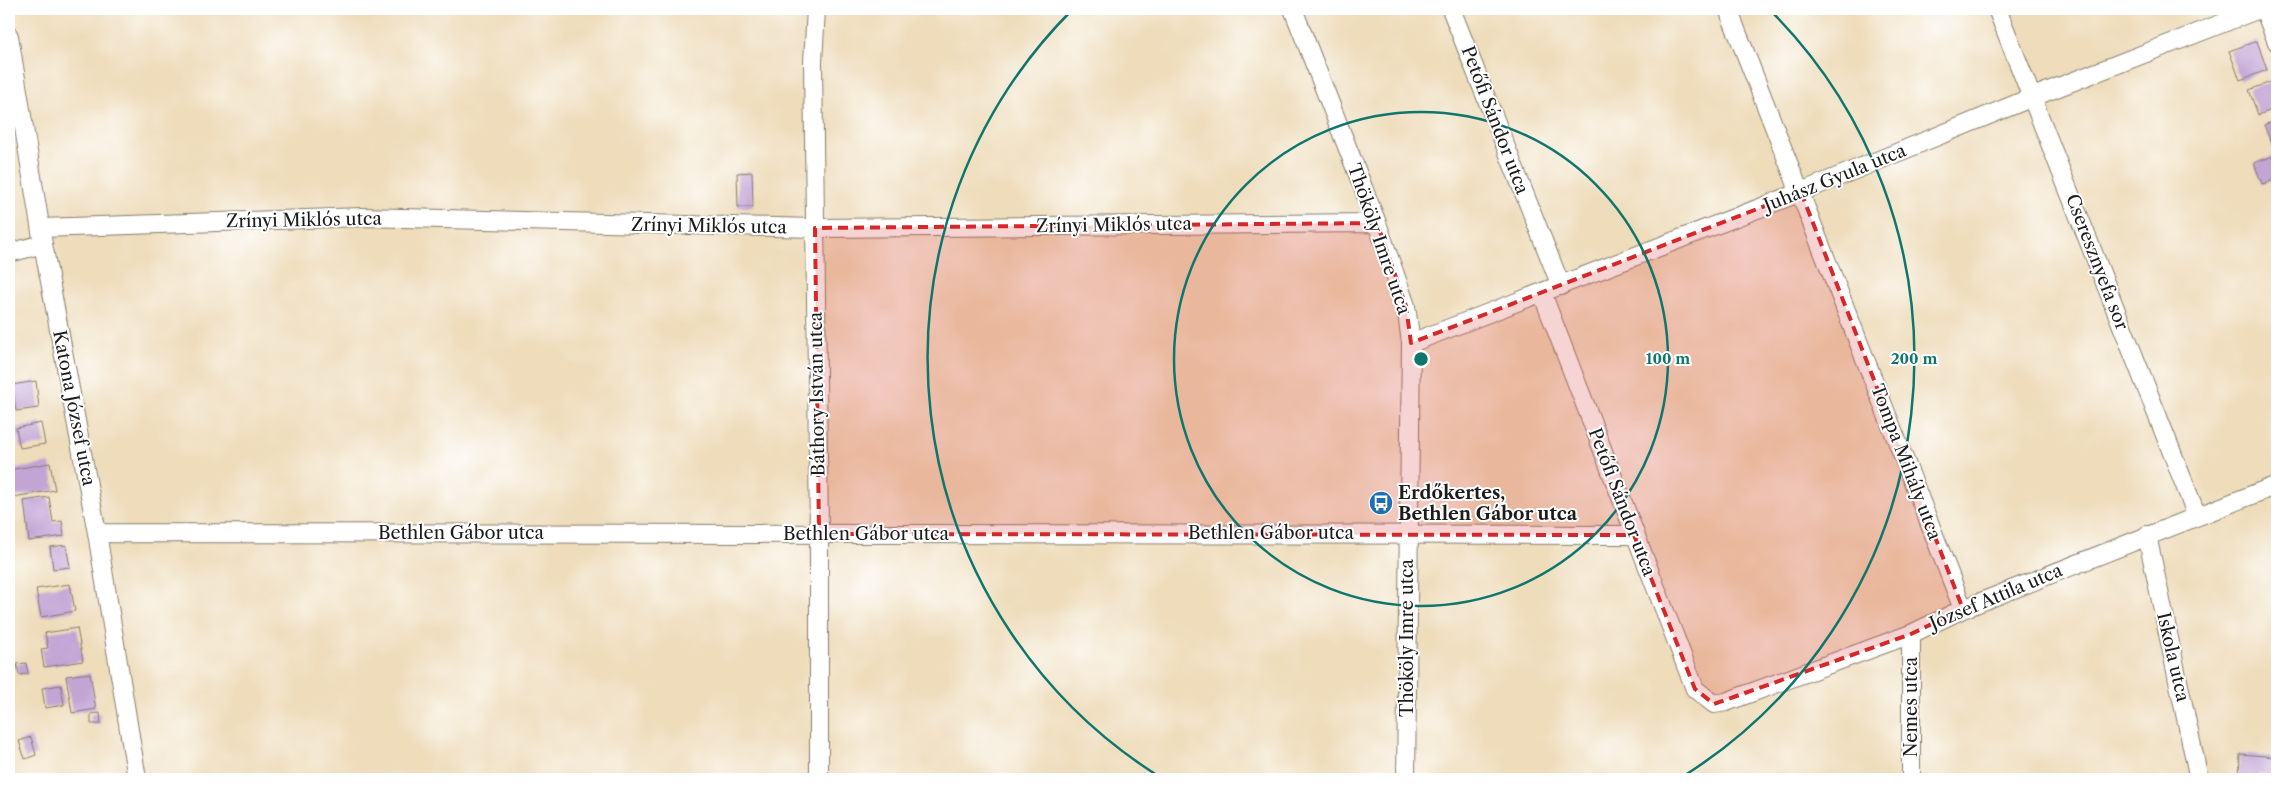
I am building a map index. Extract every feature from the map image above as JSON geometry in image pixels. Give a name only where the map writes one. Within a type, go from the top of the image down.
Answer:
[{"type":"street","name":"Báthory István utca","points":[[816,9],[812,62],[819,534],[819,779]]},
{"type":"street","name":"Thököly Imre utca","points":[[1293,9],[1378,223],[1406,306],[1411,343],[1406,779]]},
{"type":"street","name":"Petőfi Sándor utca","points":[[1451,9],[1561,286]]},
{"type":"street","name":"Tompa Mihály utca","points":[[1728,9],[1963,609]]},
{"type":"street","name":"Cseresznyefa sor","points":[[1997,9],[2033,96],[2197,516]]},
{"type":"street","name":"Juhász Gyula utca","points":[[1411,343],[1801,192],[2033,96],[2259,9]]},
{"type":"street","points":[[2264,9],[2277,42]]},
{"type":"street","name":"Katona József utca","points":[[9,36],[42,236],[97,533],[137,779]]},
{"type":"street","name":"Zrínyi Miklós utca","points":[[9,253],[42,236],[362,217],[815,228],[1378,223]]},
{"type":"street","name":"Petőfi Sándor utca","points":[[1542,293],[1634,535],[1695,688],[1714,704]]},
{"type":"street","name":"József Attila utca","points":[[1714,704],[1726,702],[1911,634],[1963,609],[2277,484]]},
{"type":"street","name":"Bethlen Gábor utca","points":[[97,533],[1408,533],[1634,535]]},
{"type":"street","name":"Iskola utca","points":[[2147,535],[2200,779]]},
{"type":"street","name":"Nemes utca","points":[[1911,634],[1911,779]]},
{"type":"highlighted area","points":[[1801,192],[1963,609],[1911,634],[1714,704],[1695,689],[1634,535],[819,534],[815,228],[1377,223],[1406,306],[1411,343]]},
{"type":"building","points":[[2257,41],[2267,70],[2240,80],[2229,51]]},
{"type":"building","points":[[2273,81],[2277,93],[2277,108],[2258,115],[2249,90]]},
{"type":"building","points":[[2277,120],[2277,148],[2274,149],[2264,125]]},
{"type":"building","points":[[2276,155],[2277,179],[2262,184],[2254,163]]},
{"type":"building","points":[[752,172],[753,207],[738,207],[737,173]]},
{"type":"building","points":[[36,381],[39,408],[16,411],[12,385]]},
{"type":"building","points":[[41,423],[45,444],[20,448],[16,428]]},
{"type":"building","points":[[50,463],[55,490],[13,497],[9,470]]},
{"type":"building","points":[[49,497],[53,522],[62,521],[64,536],[29,541],[24,501]]},
{"type":"building","points":[[66,545],[70,567],[53,569],[50,547]]},
{"type":"building","points":[[70,584],[75,611],[41,617],[36,589]]},
{"type":"building","points":[[77,628],[83,661],[44,667],[41,649],[48,648],[45,633]]},
{"type":"building","points":[[26,663],[28,674],[19,675],[17,664]]},
{"type":"building","points":[[90,673],[96,709],[72,713],[66,676]]},
{"type":"building","points":[[61,685],[64,705],[45,708],[42,688]]},
{"type":"building","points":[[100,713],[101,724],[91,724],[91,714]]},
{"type":"building","points":[[31,737],[36,755],[25,759],[19,741]]},
{"type":"building","points":[[2240,754],[2277,757],[2277,776],[2258,774],[2258,779],[2239,778]]},
{"type":"place","name":"Erdőkertes, Bethlen Gábor utca","points":[[1381,503]]}]
